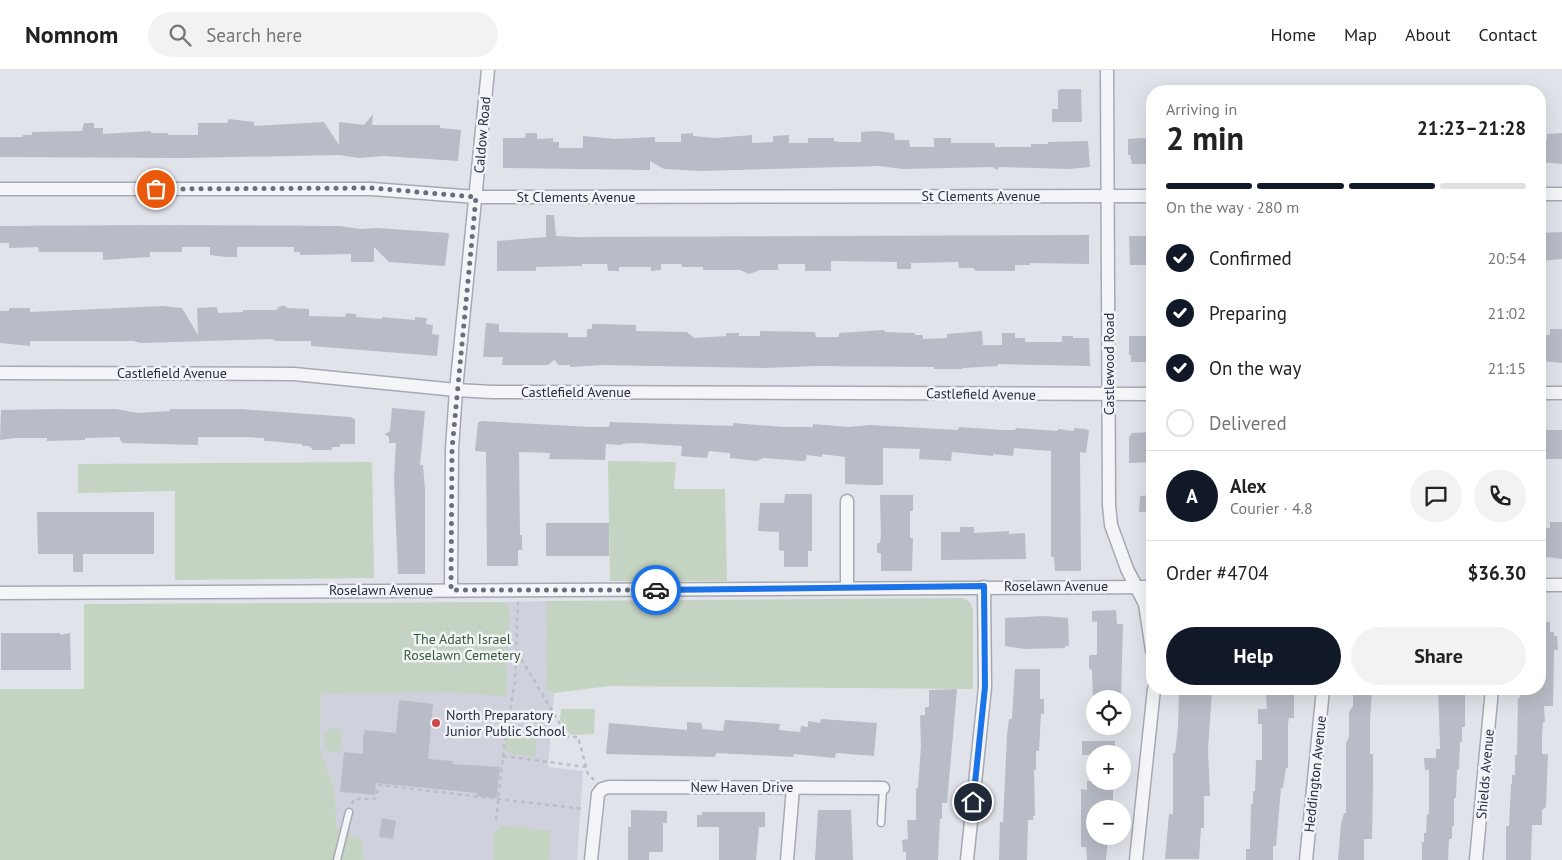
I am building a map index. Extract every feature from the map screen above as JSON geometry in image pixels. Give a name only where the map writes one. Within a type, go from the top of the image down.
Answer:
[{"type":"street","name":"Caldow Road","points":[[451,590],[452,449],[456,390],[488,70]]},
{"type":"street","name":"Castlewood Road","points":[[1107,70],[1111,525],[1135,587],[1146,604]]},
{"type":"street","name":"St Clements Avenue","points":[[0,189],[372,188],[476,197],[1146,196]]},
{"type":"street","points":[[1546,194],[1562,194]]},
{"type":"street","name":"Castlefield Avenue","points":[[0,373],[294,374],[456,390],[1146,394]]},
{"type":"street","points":[[1546,393],[1562,393]]},
{"type":"street","points":[[847,501],[847,588]]},
{"type":"street","points":[[1546,585],[1562,585]]},
{"type":"street","points":[[967,860],[985,687],[984,586]]},
{"type":"street","name":"Roselawn Avenue","points":[[0,593],[984,586],[1146,587]]},
{"type":"street","points":[[1136,860],[1153,695]]},
{"type":"street","name":"Heddington Avenue","points":[[1306,860],[1323,695]]},
{"type":"street","name":"Shields Avenue","points":[[1476,860],[1491,695]]},
{"type":"street","points":[[591,860],[598,785]]},
{"type":"street","name":"New Haven Drive","points":[[598,785],[617,787],[882,788]]},
{"type":"street","points":[[787,860],[793,788]]},
{"type":"lane","points":[[881,823],[882,788]]},
{"type":"lane","points":[[337,860],[349,812]]},
{"type":"path","points":[[496,820],[503,756],[515,682],[518,600]]},
{"type":"path","points":[[516,653],[568,737],[578,735],[588,774],[598,785]]},
{"type":"path","points":[[503,756],[586,767]]},
{"type":"path","points":[[349,812],[354,799],[376,799],[379,785],[584,809]]},
{"type":"shaded area","name":"North Preparatory Junior Public School","points":[[547,601],[546,690],[554,693],[548,767],[583,771],[577,860],[365,860],[361,839],[337,828],[334,788],[320,749],[321,692],[452,692],[506,696],[510,609],[507,602]]},
{"type":"green space","points":[[608,461],[676,462],[674,489],[725,489],[727,581],[610,581]]},
{"type":"green space","points":[[372,462],[374,578],[175,580],[175,491],[78,493],[78,464]]},
{"type":"green space","name":"The Adath Israel Roselawn Cemetery","points":[[962,598],[970,602],[973,610],[973,689],[610,686],[554,693],[546,690],[547,601]]},
{"type":"green space","points":[[507,602],[510,609],[506,697],[452,692],[321,693],[320,749],[334,788],[337,828],[361,839],[365,860],[0,860],[0,689],[84,689],[84,604]]},
{"type":"green space","points":[[561,709],[595,709],[594,734],[570,735],[560,720]]},
{"type":"green space","points":[[333,727],[340,729],[342,736],[340,751],[334,753],[324,748],[325,733]]},
{"type":"green space","points":[[508,732],[535,736],[536,756],[512,754],[504,750]]},
{"type":"green space","points":[[501,826],[549,830],[551,834],[548,860],[493,860],[493,835]]},
{"type":"building","points":[[1081,89],[1082,122],[1052,122],[1052,109],[1058,109],[1058,90]]},
{"type":"building","points":[[373,114],[372,125],[440,125],[440,128],[461,130],[458,161],[384,156],[359,158],[339,155],[184,158],[0,157],[0,137],[23,137],[23,135],[32,135],[32,132],[82,131],[84,123],[94,123],[94,128],[103,128],[103,134],[151,131],[151,133],[168,133],[168,135],[198,135],[198,123],[227,123],[229,119],[254,122],[254,126],[324,122],[339,145],[339,122],[364,125]]},
{"type":"building","points":[[861,132],[894,133],[895,140],[909,140],[910,147],[934,147],[934,138],[951,138],[951,143],[995,143],[995,147],[1031,147],[1031,144],[1048,144],[1048,142],[1088,141],[1090,167],[1069,169],[999,167],[997,170],[993,167],[903,169],[879,166],[699,171],[664,169],[650,161],[650,170],[503,168],[503,138],[525,138],[526,133],[537,133],[537,139],[553,138],[553,142],[559,142],[559,148],[583,148],[583,136],[615,139],[655,137],[655,142],[681,142],[681,134],[693,133],[693,136],[715,138],[752,135],[752,143],[773,142],[773,136],[789,135],[789,143],[808,143],[808,138],[834,138],[834,141],[838,142],[861,142]]},
{"type":"building","points":[[1562,133],[1562,164],[1546,163],[1547,134]]},
{"type":"building","points":[[1128,139],[1146,139],[1146,164],[1132,164],[1130,155],[1128,155]]},
{"type":"building","points":[[546,215],[554,215],[556,236],[575,237],[1089,235],[1089,264],[1030,263],[1030,265],[1015,265],[1015,271],[976,271],[973,268],[959,268],[958,262],[911,263],[911,269],[897,269],[897,262],[831,261],[831,271],[805,271],[805,264],[778,264],[778,270],[760,270],[749,274],[740,270],[703,270],[703,267],[682,267],[681,264],[661,264],[661,270],[651,271],[651,267],[619,267],[619,271],[608,271],[607,264],[582,264],[582,266],[536,267],[536,271],[497,271],[497,241],[546,237]]},
{"type":"building","points":[[0,226],[340,226],[360,229],[378,228],[449,233],[445,266],[389,262],[374,247],[374,262],[351,262],[351,254],[300,255],[300,252],[294,252],[294,247],[237,247],[237,257],[226,257],[210,255],[210,247],[182,247],[182,252],[150,252],[150,257],[103,260],[103,252],[39,252],[38,247],[9,248],[9,243],[0,243]]},
{"type":"building","points":[[1562,232],[1562,259],[1546,260],[1546,233]]},
{"type":"building","points":[[1129,236],[1146,236],[1146,265],[1130,265]]},
{"type":"building","points":[[163,306],[182,308],[198,335],[197,308],[217,307],[218,313],[243,312],[243,310],[276,310],[280,306],[285,306],[287,308],[309,309],[309,316],[345,317],[346,313],[356,314],[356,317],[382,319],[382,317],[415,320],[415,317],[427,318],[426,324],[433,325],[432,334],[439,335],[437,356],[311,346],[311,341],[276,341],[272,339],[141,343],[133,341],[30,341],[30,346],[0,343],[0,311],[9,311],[9,308],[30,308],[30,312]]},
{"type":"building","points":[[486,323],[499,324],[499,332],[568,333],[568,337],[587,337],[587,329],[592,329],[592,324],[636,325],[636,331],[687,332],[694,338],[726,336],[726,333],[739,333],[739,336],[760,336],[760,331],[815,332],[816,337],[839,337],[839,333],[884,330],[885,332],[915,333],[915,335],[923,335],[923,339],[947,338],[947,334],[982,331],[983,345],[1002,345],[1002,333],[1015,333],[1015,338],[1025,338],[1025,342],[1062,342],[1062,336],[1073,336],[1073,338],[1089,338],[1090,366],[998,364],[998,366],[963,369],[816,366],[765,368],[601,365],[570,367],[570,365],[559,365],[554,360],[548,365],[502,365],[503,357],[483,357]]},
{"type":"building","points":[[1550,329],[1562,329],[1562,363],[1546,362],[1546,335],[1550,335]]},
{"type":"building","points":[[1129,336],[1146,336],[1146,362],[1131,362],[1131,355],[1129,355]]},
{"type":"building","points":[[392,408],[425,411],[420,465],[423,465],[425,490],[425,574],[398,574],[394,479],[396,443],[389,443],[389,437],[385,434],[390,431]]},
{"type":"building","points":[[116,409],[138,413],[170,411],[170,409],[240,409],[350,417],[355,419],[355,444],[340,444],[340,447],[332,447],[332,450],[313,450],[309,446],[302,446],[302,444],[264,441],[264,438],[247,437],[198,437],[198,445],[122,443],[119,437],[47,441],[47,438],[0,440],[1,410]]},
{"type":"building","points":[[478,422],[592,427],[609,427],[610,422],[733,426],[733,423],[783,427],[813,427],[813,424],[849,427],[870,425],[958,430],[959,427],[1058,431],[1058,429],[1074,431],[1074,428],[1086,429],[1089,431],[1086,453],[1080,452],[1081,571],[1055,571],[1054,557],[1051,557],[1051,451],[1014,448],[1013,456],[952,452],[951,461],[919,459],[920,449],[883,448],[883,485],[868,485],[845,484],[845,457],[822,454],[822,457],[807,455],[806,460],[803,461],[763,458],[757,461],[730,458],[730,453],[709,451],[707,458],[681,456],[682,446],[636,443],[606,444],[605,460],[549,459],[550,453],[519,452],[520,535],[522,535],[522,550],[518,550],[518,566],[487,566],[486,452],[475,451]]},
{"type":"building","points":[[1546,430],[1562,430],[1562,459],[1546,459]]},
{"type":"building","points":[[1146,432],[1146,462],[1129,463],[1129,437],[1132,433]]},
{"type":"building","points":[[785,494],[812,494],[812,551],[808,551],[808,567],[784,567],[784,551],[779,550],[779,532],[758,531],[760,503],[784,503]]},
{"type":"building","points":[[880,495],[913,495],[913,511],[910,511],[910,538],[913,538],[912,571],[881,571],[881,553],[877,553],[877,543],[880,543],[881,536]]},
{"type":"building","points":[[1140,496],[1146,496],[1146,512],[1139,512]]},
{"type":"building","points":[[37,512],[154,512],[154,554],[83,554],[83,572],[73,572],[73,554],[38,554]]},
{"type":"building","points":[[1550,522],[1562,522],[1562,559],[1546,557],[1546,528],[1550,528]]},
{"type":"building","points":[[546,523],[609,523],[609,556],[546,556]]},
{"type":"building","points":[[960,527],[974,527],[974,533],[1009,531],[1009,534],[1025,533],[1026,559],[941,560],[941,532],[960,532]]},
{"type":"building","points":[[1116,610],[1117,624],[1123,624],[1121,690],[1093,690],[1092,670],[1089,668],[1089,657],[1090,655],[1097,655],[1097,621],[1092,622],[1092,611]]},
{"type":"building","points":[[1044,616],[1068,618],[1069,646],[1065,646],[1065,648],[1025,649],[1005,646],[1005,618]]},
{"type":"building","points":[[1546,622],[1550,622],[1550,632],[1554,632],[1554,636],[1557,636],[1558,650],[1554,650],[1553,706],[1544,706],[1545,722],[1543,722],[1542,754],[1548,754],[1546,807],[1542,810],[1542,825],[1532,825],[1531,860],[1506,860],[1506,826],[1509,826],[1512,775],[1515,775],[1518,698],[1520,698],[1520,695],[1546,695]]},
{"type":"building","points":[[1,633],[60,633],[60,635],[70,633],[71,670],[1,670]]},
{"type":"building","points":[[1015,669],[1040,669],[1040,699],[1044,699],[1044,714],[1041,714],[1039,751],[1036,751],[1036,770],[1034,770],[1035,816],[1033,816],[1033,820],[1028,820],[1027,860],[999,860],[1000,822],[1003,822],[1007,735],[1009,719],[1012,719]]},
{"type":"building","points":[[957,689],[947,803],[942,803],[938,860],[906,860],[906,852],[903,852],[902,840],[908,839],[907,820],[916,820],[916,788],[918,788],[921,746],[920,715],[925,715],[925,707],[929,707],[929,690]]},
{"type":"building","points":[[1179,695],[1212,695],[1208,749],[1210,796],[1204,796],[1204,828],[1201,828],[1199,859],[1165,859],[1169,814],[1173,814],[1173,753],[1175,753]]},
{"type":"building","points":[[1266,695],[1294,695],[1294,718],[1289,718],[1288,723],[1288,768],[1286,768],[1283,788],[1281,788],[1276,846],[1273,846],[1273,860],[1246,860],[1246,849],[1250,849],[1251,804],[1253,804],[1253,791],[1255,791],[1256,760],[1262,760],[1262,724],[1258,724],[1258,709],[1267,709]]},
{"type":"building","points":[[1353,695],[1372,695],[1370,754],[1373,754],[1372,839],[1364,839],[1364,860],[1338,860],[1341,824],[1344,813],[1346,813],[1346,743],[1349,737],[1349,712],[1353,706]]},
{"type":"building","points":[[1438,695],[1465,695],[1465,727],[1462,727],[1462,742],[1460,742],[1456,798],[1454,798],[1454,826],[1452,826],[1452,839],[1449,839],[1448,860],[1422,860],[1422,842],[1424,842],[1424,833],[1426,833],[1427,814],[1429,814],[1429,770],[1425,770],[1424,758],[1436,758],[1436,749],[1440,749]]},
{"type":"building","points":[[399,700],[433,704],[428,759],[453,761],[452,764],[500,767],[497,798],[476,796],[477,793],[376,783],[375,795],[340,792],[344,752],[363,754],[365,730],[396,733]]},
{"type":"building","points":[[821,719],[877,723],[874,756],[836,753],[835,758],[794,754],[793,757],[717,753],[714,757],[606,754],[609,723],[687,730],[687,722],[701,723],[703,729],[723,731],[725,720],[780,724],[779,730],[800,732],[801,726],[808,727],[808,721],[820,723]]},
{"type":"building","points":[[1082,741],[1115,741],[1115,745],[1086,745],[1086,755],[1082,755]]},
{"type":"building","points":[[1081,789],[1113,790],[1113,800],[1086,800],[1086,845],[1107,845],[1106,860],[1087,860],[1086,847],[1081,847]]},
{"type":"building","points":[[631,810],[667,811],[667,823],[663,823],[663,852],[649,852],[649,860],[628,860],[628,827],[631,827]]},
{"type":"building","points":[[818,810],[851,810],[853,860],[815,860]]},
{"type":"building","points":[[702,812],[765,812],[765,827],[759,827],[756,860],[719,860],[719,827],[697,827],[697,815],[702,815]]},
{"type":"building","points":[[382,818],[396,821],[393,839],[379,837]]},
{"type":"way so far","points":[[156,189],[372,188],[476,197],[452,449],[451,590],[656,590]]},
{"type":"place","name":"North Preparatory Junior Public School","points":[[436,723]]},
{"type":"route","points":[[656,590],[984,586],[985,687],[973,802]]}]
